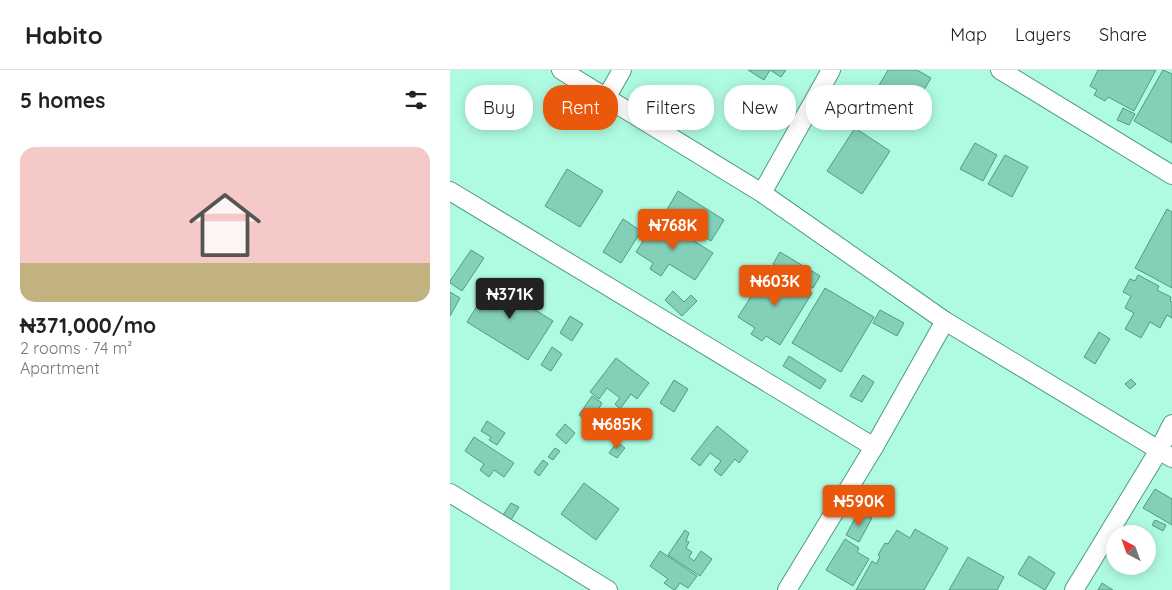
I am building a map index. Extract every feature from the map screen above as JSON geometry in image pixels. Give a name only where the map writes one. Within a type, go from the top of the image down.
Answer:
[{"type":"street","points":[[562,70],[586,85]]},
{"type":"street","points":[[613,85],[622,70]]},
{"type":"street","points":[[762,193],[830,70]]},
{"type":"street","points":[[1000,70],[1172,175]]},
{"type":"street","points":[[618,105],[762,193],[945,321],[1166,454]]},
{"type":"street","points":[[450,192],[874,447]]},
{"type":"street","points":[[787,590],[874,447],[945,321]]},
{"type":"street","points":[[1074,590],[1166,454],[1172,424]]},
{"type":"street","points":[[450,493],[608,590]]},
{"type":"building","points":[[748,70],[770,70],[764,80]]},
{"type":"building","points":[[770,70],[786,70],[781,77]]},
{"type":"building","points":[[888,70],[917,70],[931,78],[927,85],[879,85]]},
{"type":"building","points":[[1098,70],[1156,70],[1134,111],[1108,97],[1105,101],[1094,95],[1097,90],[1090,86]]},
{"type":"building","points":[[1163,70],[1172,74],[1172,143],[1134,121]]},
{"type":"building","points":[[1123,108],[1135,114],[1129,125],[1117,120]]},
{"type":"building","points":[[854,130],[858,130],[890,151],[862,194],[827,171]]},
{"type":"building","points":[[975,143],[997,155],[983,181],[960,169]]},
{"type":"building","points":[[1005,155],[1028,167],[1012,197],[988,184]]},
{"type":"building","points":[[567,169],[603,191],[580,227],[545,206]]},
{"type":"building","points":[[678,191],[724,220],[711,241],[701,235],[698,238],[663,216]]},
{"type":"building","points":[[1167,209],[1172,212],[1172,288],[1135,268]]},
{"type":"building","points":[[658,218],[713,253],[695,280],[669,264],[661,276],[650,269],[653,263],[636,252]]},
{"type":"building","points":[[623,219],[641,231],[621,263],[603,252]]},
{"type":"building","points":[[471,250],[484,258],[462,291],[450,283],[450,281]]},
{"type":"building","points":[[780,252],[820,276],[813,288],[773,264]]},
{"type":"building","points":[[770,267],[812,293],[780,345],[766,336],[762,341],[751,334],[755,328],[738,317]]},
{"type":"building","points":[[1138,275],[1159,286],[1157,290],[1171,297],[1170,301],[1172,302],[1172,318],[1167,315],[1160,328],[1150,322],[1141,338],[1125,329],[1134,313],[1125,308],[1131,296],[1123,292],[1130,279],[1135,281]]},
{"type":"building","points":[[492,282],[505,290],[510,282],[523,290],[517,299],[553,321],[528,360],[467,322]]},
{"type":"building","points":[[825,288],[874,317],[841,372],[792,343]]},
{"type":"building","points":[[673,291],[684,302],[691,295],[697,301],[682,316],[665,300]]},
{"type":"building","points":[[450,292],[460,298],[450,316]]},
{"type":"building","points":[[880,310],[904,323],[897,336],[873,323]]},
{"type":"building","points":[[570,316],[583,324],[572,341],[560,333]]},
{"type":"building","points":[[1099,332],[1110,339],[1095,364],[1084,357]]},
{"type":"building","points":[[552,347],[562,354],[551,371],[541,365]]},
{"type":"building","points":[[789,356],[826,380],[820,389],[783,366]]},
{"type":"building","points":[[616,358],[649,383],[637,399],[631,394],[620,409],[615,404],[620,398],[607,388],[599,399],[590,392]]},
{"type":"building","points":[[863,375],[874,382],[862,402],[850,396]]},
{"type":"building","points":[[1131,379],[1136,384],[1130,389],[1125,384]]},
{"type":"building","points":[[674,380],[688,389],[674,412],[660,403]]},
{"type":"building","points":[[592,396],[602,403],[598,410],[616,422],[608,434],[579,415]]},
{"type":"building","points":[[487,421],[505,433],[497,445],[489,440],[491,437],[481,431]]},
{"type":"building","points":[[565,424],[575,433],[566,444],[556,435]]},
{"type":"building","points":[[717,426],[748,451],[739,463],[735,459],[721,476],[714,470],[721,461],[710,453],[700,466],[691,459]]},
{"type":"building","points":[[474,437],[514,463],[504,477],[494,470],[489,477],[480,470],[484,464],[465,451]]},
{"type":"building","points":[[617,442],[625,448],[617,458],[609,453]]},
{"type":"building","points":[[555,448],[560,451],[553,460],[548,457]]},
{"type":"building","points":[[543,460],[548,464],[539,476],[534,472]]},
{"type":"building","points":[[584,483],[619,509],[596,540],[561,514]]},
{"type":"building","points":[[868,488],[878,493],[870,510],[860,504]]},
{"type":"building","points":[[1155,489],[1172,499],[1172,525],[1143,508]]},
{"type":"building","points":[[511,503],[519,507],[509,523],[501,518]]},
{"type":"building","points":[[859,511],[872,518],[859,542],[846,535]]},
{"type":"building","points":[[1155,520],[1166,525],[1163,531],[1156,527],[1156,525],[1152,525]]},
{"type":"building","points":[[915,529],[948,548],[924,590],[856,590],[872,561],[876,564],[880,557],[878,555],[885,543],[888,544],[897,530],[910,538]]},
{"type":"building","points":[[685,530],[689,533],[686,541],[689,542],[686,548],[692,552],[689,557],[694,561],[701,551],[712,559],[700,576],[668,555]]},
{"type":"building","points":[[845,539],[859,548],[857,552],[869,559],[853,586],[826,570]]},
{"type":"building","points":[[660,551],[697,576],[688,588],[680,583],[674,590],[664,583],[668,579],[650,566]]},
{"type":"building","points":[[1029,556],[1055,573],[1045,590],[1018,574]]},
{"type":"building","points":[[968,557],[1004,577],[997,590],[949,590]]},
{"type":"building","points":[[1102,583],[1113,590],[1098,590]]}]
